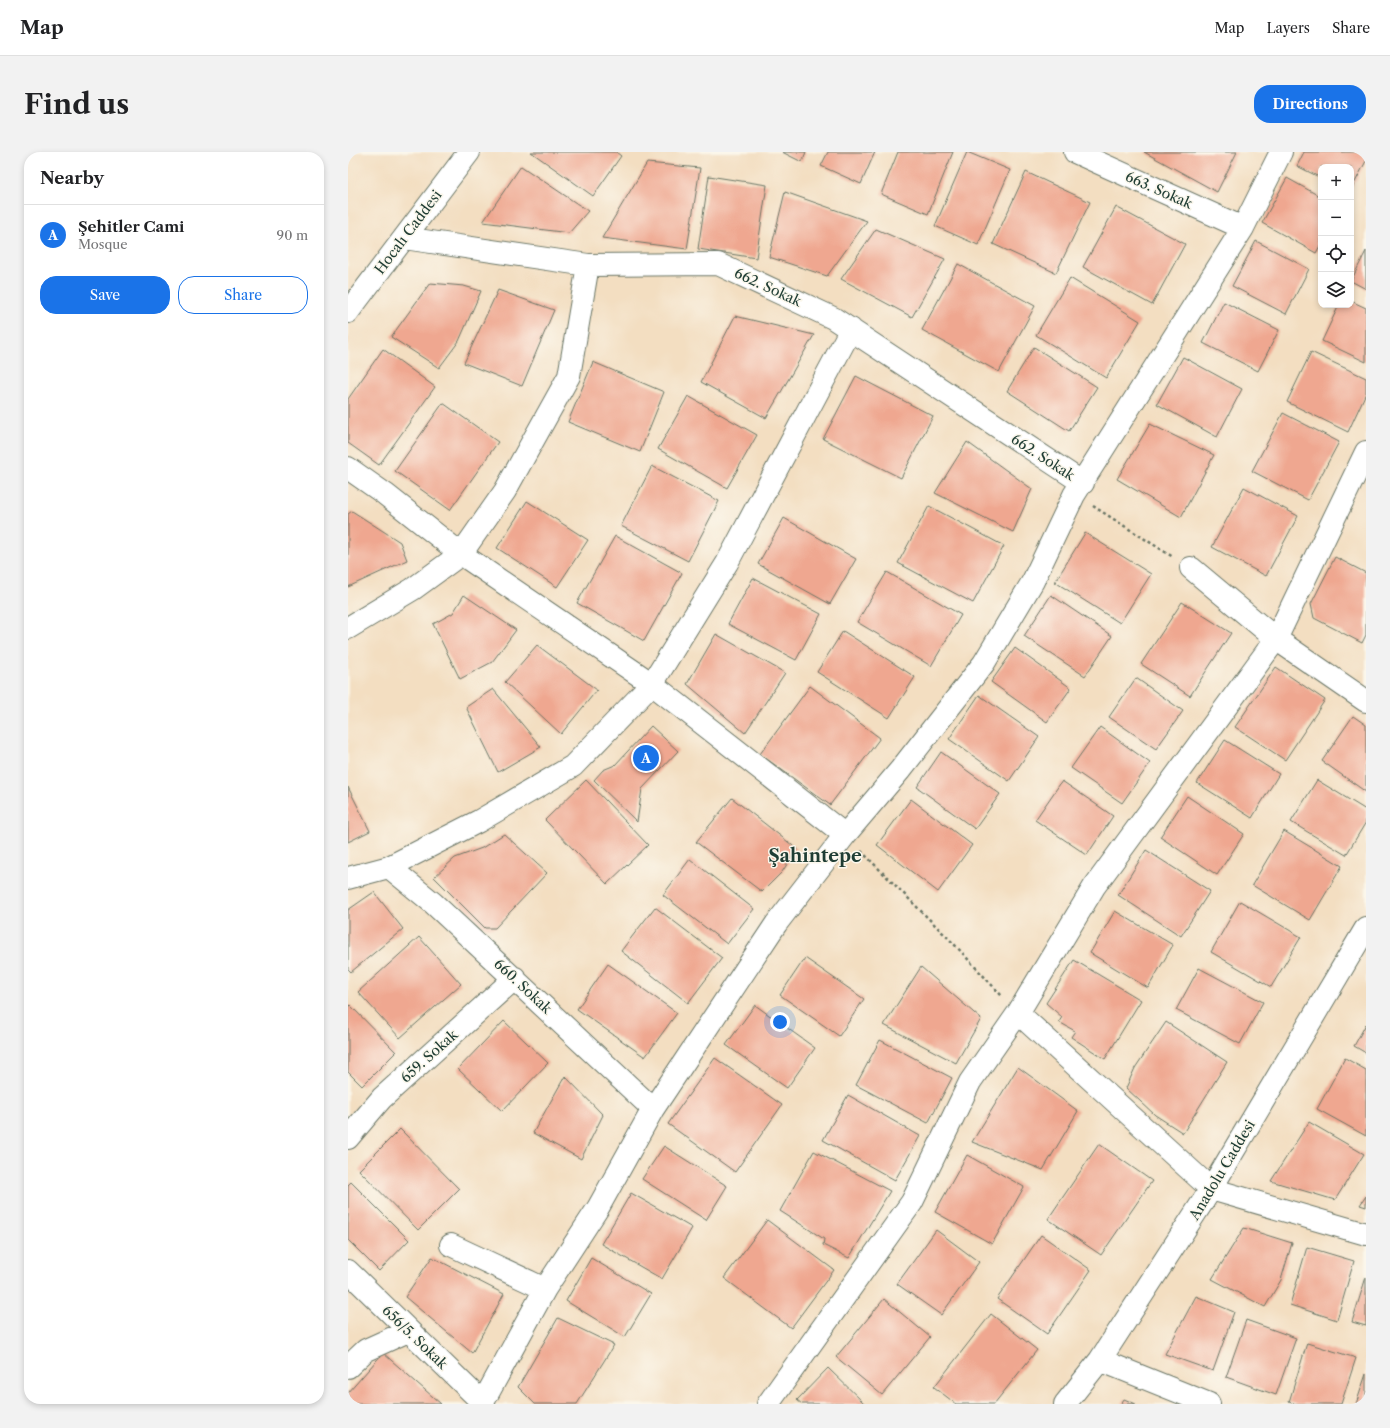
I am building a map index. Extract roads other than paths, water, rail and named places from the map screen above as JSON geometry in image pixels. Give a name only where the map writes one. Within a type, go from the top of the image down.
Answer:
[{"type":"street","name":"Hocalı Caddesi","points":[[348,312],[469,152]]},
{"type":"street","name":"663. Sokak","points":[[1075,152],[1243,228]]},
{"type":"street","points":[[483,1404],[545,1289],[598,1208],[653,1109],[776,924],[844,835],[901,769],[984,663],[1033,581],[1079,489],[1243,228],[1281,152]]},
{"type":"street","name":"662. Sokak","points":[[404,238],[588,264],[718,264],[833,318],[851,329],[1079,489]]},
{"type":"street","points":[[348,628],[413,589],[461,554],[505,491],[569,376],[588,264]]},
{"type":"street","points":[[348,878],[389,867],[478,821],[573,766],[652,684],[727,563],[851,329]]},
{"type":"street","points":[[768,1404],[912,1202],[970,1082],[1018,1013],[1094,886],[1276,639],[1366,452]]},
{"type":"street","points":[[348,468],[385,494],[461,554],[652,684],[844,835]]},
{"type":"street","points":[[1191,568],[1276,639],[1366,700]]},
{"type":"street","name":"660. Sokak","points":[[389,867],[433,903],[515,978],[653,1109]]},
{"type":"street","name":"Anadolu Caddesi","points":[[1065,1404],[1100,1360],[1211,1189],[1366,928]]},
{"type":"street","name":"659. Sokak","points":[[348,1138],[382,1098],[515,978]]},
{"type":"street","points":[[1018,1013],[1211,1189],[1366,1234]]},
{"type":"street","points":[[451,1245],[545,1289]]},
{"type":"street","name":"656/5. Sokak","points":[[348,1271],[483,1404]]},
{"type":"street","points":[[348,1367],[366,1350],[408,1330]]},
{"type":"street","points":[[1100,1360],[1209,1404]]},
{"type":"place","name":"Şehitler Cami","points":[[646,758]]},
{"type":"district","name":"Şahintepe","points":[[815,856]]}]
